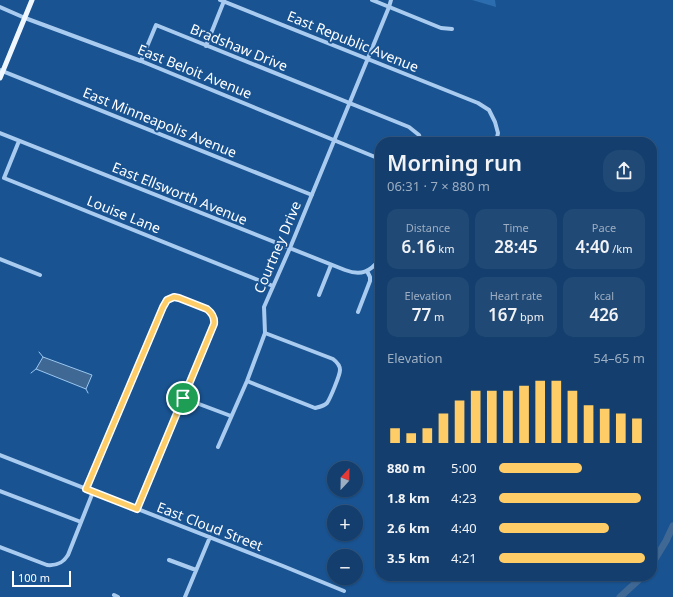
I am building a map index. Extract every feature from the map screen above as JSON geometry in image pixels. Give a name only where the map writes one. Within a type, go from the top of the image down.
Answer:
[{"type":"main road","points":[[0,78],[32,0]]},
{"type":"street","points":[[372,0],[441,28],[452,29]]},
{"type":"street","name":"Courtney Drive","points":[[218,447],[266,333],[264,307],[312,195],[391,0]]},
{"type":"street","points":[[206,46],[222,1]]},
{"type":"street","name":"East Republic Avenue","points":[[222,1],[478,103],[489,110],[496,122],[497,137]]},
{"type":"street","name":"East Beloit Avenue","points":[[0,7],[25,18],[141,61],[375,157]]},
{"type":"street","name":"Bradshaw Drive","points":[[141,61],[156,25],[409,127],[419,137]]},
{"type":"street","name":"East Minneapolis Avenue","points":[[2,71],[312,195]]},
{"type":"street","name":"East Ellsworth Avenue","points":[[0,133],[352,273],[367,271]]},
{"type":"street","name":"Louise Lane","points":[[19,141],[4,178],[273,286]]},
{"type":"street","points":[[0,259],[40,275]]},
{"type":"street","points":[[319,295],[331,265]]},
{"type":"street","points":[[358,312],[370,281],[367,271],[375,266]]},
{"type":"street","points":[[86,489],[163,307],[167,300],[174,297],[179,298],[207,309],[211,312],[214,324],[137,509]]},
{"type":"street","points":[[247,381],[315,408],[326,404],[339,375],[340,367],[334,359],[266,333]]},
{"type":"street","points":[[183,398],[231,416]]},
{"type":"street","name":"East Cloud Street","points":[[0,457],[210,537],[344,591]]},
{"type":"street","points":[[0,491],[81,522]]},
{"type":"street","points":[[0,547],[47,565],[57,565],[64,561],[68,555],[93,492]]},
{"type":"street","points":[[185,597],[210,537]]},
{"type":"street","points":[[170,560],[196,570]]},
{"type":"shaded area","points":[[472,0],[495,0],[496,7]]},
{"type":"shaded area","points":[[43,357],[92,375],[86,389],[36,369]]},
{"type":"waterway","points":[[39,352],[43,357]]},
{"type":"waterway","points":[[31,373],[36,369]]},
{"type":"waterway","points":[[86,389],[88,393]]},
{"type":"waterway","points":[[657,556],[673,526]]},
{"type":"waterway","points":[[620,597],[638,581]]},
{"type":"route","points":[[174,297],[207,309],[213,315],[214,320],[214,324],[183,398],[137,509],[86,489],[163,307],[167,300],[174,297]]}]
